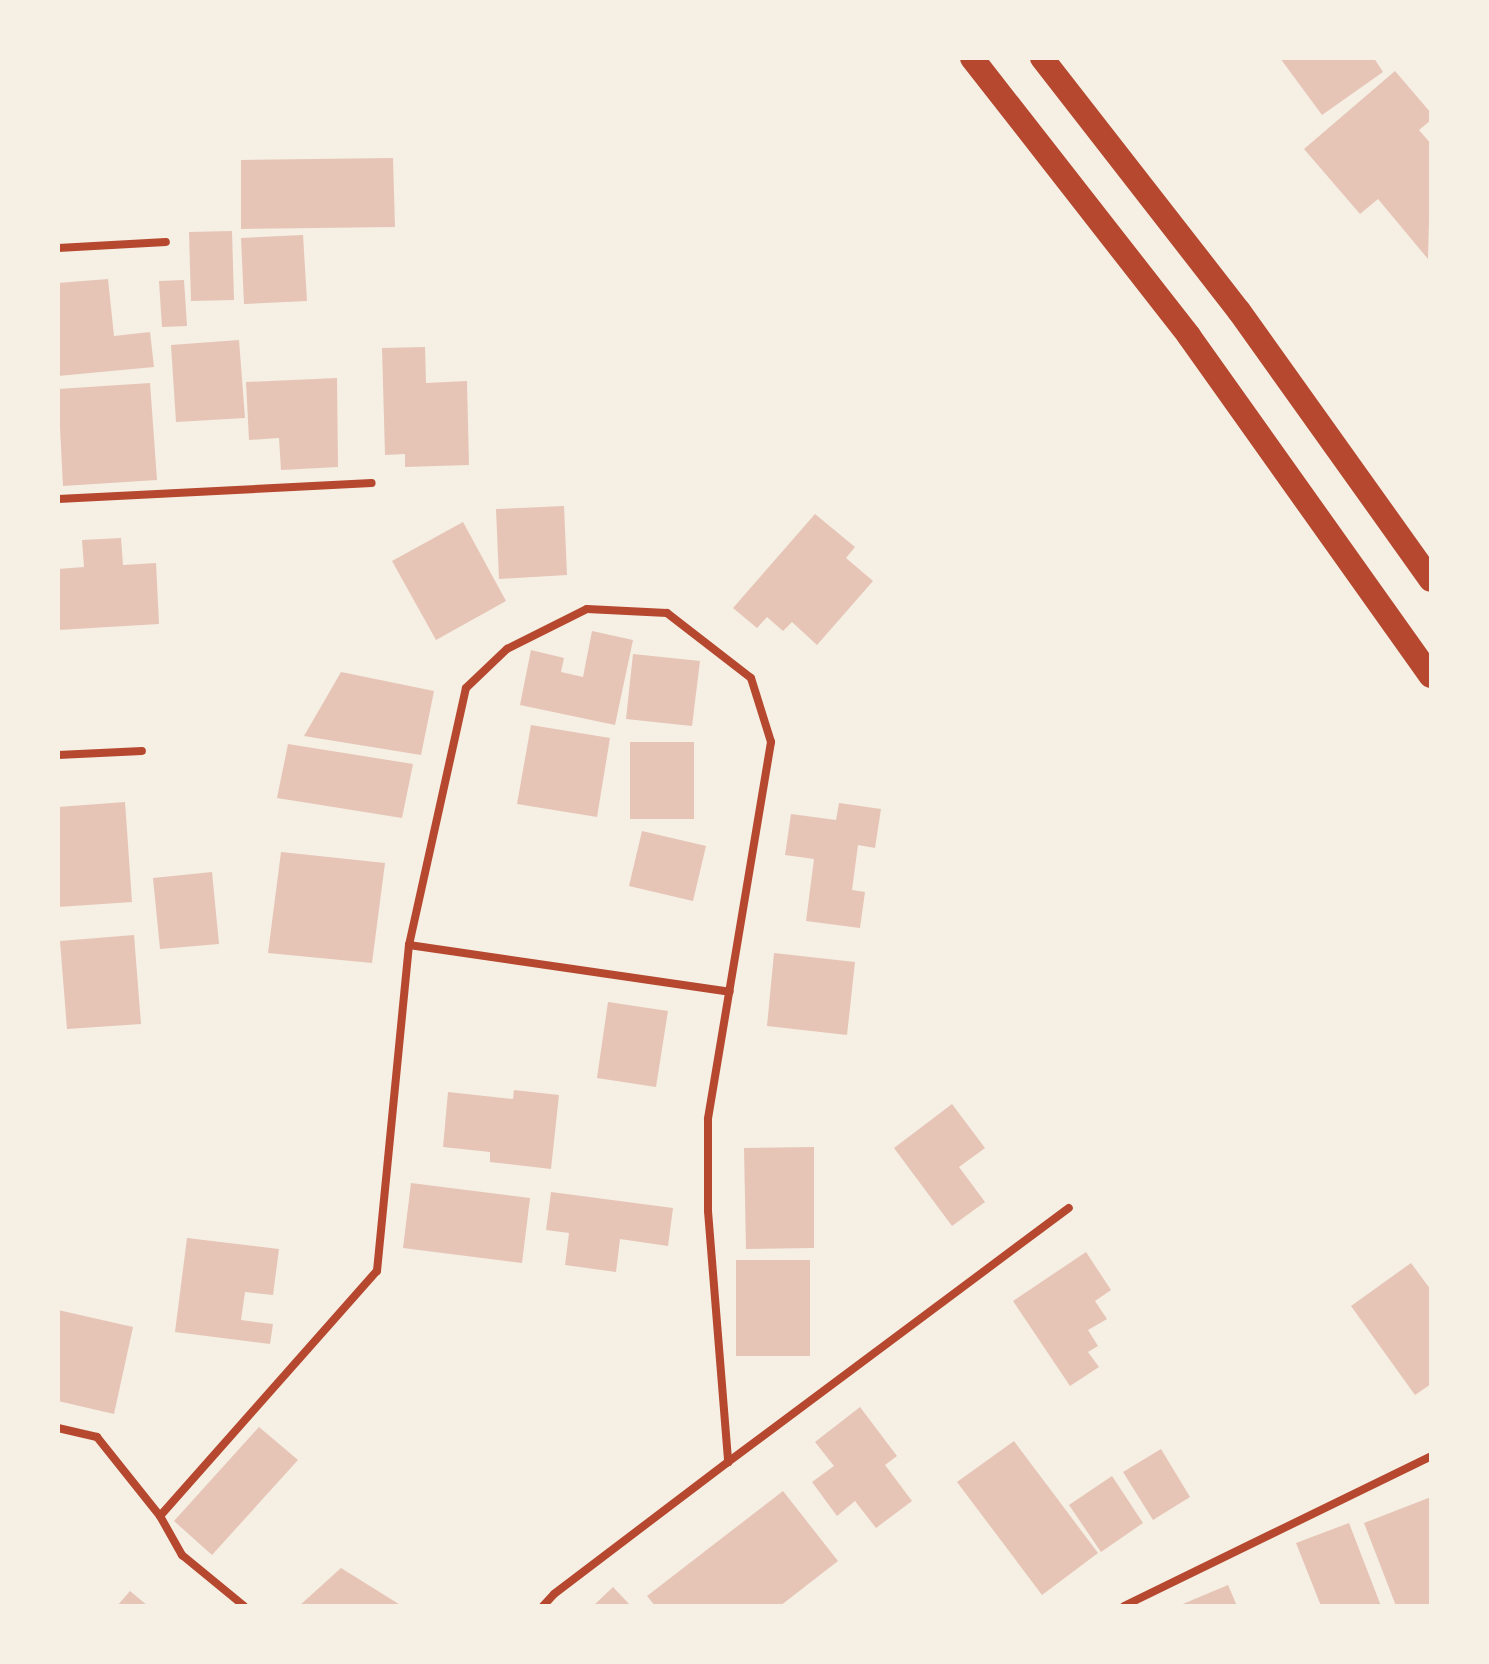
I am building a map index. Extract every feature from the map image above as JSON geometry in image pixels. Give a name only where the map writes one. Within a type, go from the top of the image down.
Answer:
[{"type":"highway","points":[[972,58],[1189,336],[1431,676]]},
{"type":"highway","points":[[1042,58],[1239,311],[1431,580]]},
{"type":"street","points":[[58,248],[166,242]]},
{"type":"street","points":[[58,499],[372,483]]},
{"type":"street","points":[[160,1516],[377,1271],[409,945],[466,688],[507,649],[587,609],[667,613],[751,678],[771,742],[708,1119],[708,1211],[728,1462]]},
{"type":"street","points":[[58,755],[142,751]]},
{"type":"street","points":[[409,945],[730,992]]},
{"type":"street","points":[[543,1606],[554,1594],[728,1462],[1069,1208]]},
{"type":"street","points":[[58,1428],[97,1437],[160,1516],[182,1555],[244,1606]]},
{"type":"street","points":[[1124,1606],[1431,1456]]},
{"type":"building","points":[[1280,58],[1374,58],[1383,72],[1322,115]]},
{"type":"building","points":[[1395,71],[1431,113],[1431,120],[1419,130],[1431,144],[1428,259],[1378,199],[1360,214],[1304,149]]},
{"type":"building","points":[[393,158],[395,227],[241,229],[241,160]]},
{"type":"building","points":[[232,231],[234,300],[191,301],[189,232]]},
{"type":"building","points":[[303,235],[307,301],[244,304],[241,238]]},
{"type":"building","points":[[108,279],[114,336],[150,332],[154,367],[58,376],[58,283]]},
{"type":"building","points":[[184,280],[187,326],[162,327],[159,281]]},
{"type":"building","points":[[239,340],[245,418],[176,422],[171,345]]},
{"type":"building","points":[[425,347],[426,383],[467,381],[469,465],[405,467],[405,454],[385,455],[382,348]]},
{"type":"building","points":[[337,378],[338,467],[281,470],[279,438],[249,440],[246,382]]},
{"type":"building","points":[[150,383],[157,480],[63,486],[58,389]]},
{"type":"building","points":[[564,506],[567,575],[499,579],[496,509]]},
{"type":"building","points":[[815,514],[855,547],[846,558],[873,581],[817,645],[792,622],[783,631],[767,617],[757,628],[733,608]]},
{"type":"building","points":[[463,522],[506,601],[436,640],[392,561]]},
{"type":"building","points":[[121,538],[123,565],[156,563],[159,624],[58,630],[58,569],[84,567],[82,540]]},
{"type":"building","points":[[592,631],[633,640],[615,725],[520,705],[531,650],[564,658],[561,672],[583,677]]},
{"type":"building","points":[[633,654],[700,661],[692,726],[626,719]]},
{"type":"building","points":[[341,672],[434,691],[421,755],[304,736]]},
{"type":"building","points":[[531,725],[610,738],[597,817],[517,804]]},
{"type":"building","points":[[630,742],[694,742],[694,819],[630,819]]},
{"type":"building","points":[[288,744],[413,764],[402,818],[277,798]]},
{"type":"building","points":[[125,802],[132,902],[58,907],[58,807]]},
{"type":"building","points":[[839,803],[881,809],[875,848],[858,845],[852,890],[865,892],[860,928],[806,921],[814,859],[785,855],[791,814],[836,820]]},
{"type":"building","points":[[642,831],[706,846],[693,901],[629,886]]},
{"type":"building","points":[[281,852],[385,863],[372,963],[268,953]]},
{"type":"building","points":[[212,872],[219,944],[160,949],[153,878]]},
{"type":"building","points":[[134,935],[141,1024],[67,1029],[60,941]]},
{"type":"building","points":[[774,953],[855,962],[847,1035],[767,1026]]},
{"type":"building","points":[[608,1002],[668,1011],[656,1087],[597,1078]]},
{"type":"building","points":[[514,1090],[559,1095],[551,1169],[490,1162],[490,1152],[443,1147],[448,1092],[513,1099]]},
{"type":"building","points":[[952,1104],[985,1148],[959,1167],[985,1202],[952,1226],[894,1148]]},
{"type":"building","points":[[814,1147],[814,1248],[746,1249],[744,1148]]},
{"type":"building","points":[[411,1183],[530,1198],[522,1263],[403,1248]]},
{"type":"building","points":[[551,1192],[673,1208],[668,1246],[620,1239],[616,1272],[565,1265],[569,1233],[546,1230]]},
{"type":"building","points":[[187,1238],[279,1249],[273,1295],[245,1292],[241,1320],[273,1324],[270,1344],[175,1332]]},
{"type":"building","points":[[1086,1252],[1111,1290],[1095,1301],[1107,1319],[1088,1330],[1098,1346],[1088,1352],[1099,1367],[1070,1386],[1013,1301]]},
{"type":"building","points":[[736,1260],[810,1260],[810,1356],[736,1356]]},
{"type":"building","points":[[1411,1263],[1431,1290],[1431,1384],[1415,1395],[1351,1306]]},
{"type":"building","points":[[58,1310],[133,1327],[114,1414],[58,1401]]},
{"type":"building","points":[[860,1407],[897,1456],[885,1465],[912,1501],[876,1528],[855,1501],[837,1516],[812,1482],[834,1466],[815,1442]]},
{"type":"building","points":[[259,1427],[298,1460],[212,1555],[174,1521]]},
{"type":"building","points":[[1014,1441],[1098,1553],[1042,1595],[957,1482]]},
{"type":"building","points":[[1161,1449],[1190,1497],[1153,1520],[1123,1472]]},
{"type":"building","points":[[1112,1476],[1143,1523],[1101,1552],[1069,1505]]},
{"type":"building","points":[[783,1491],[838,1561],[780,1606],[655,1606],[647,1596]]},
{"type":"building","points":[[1431,1497],[1431,1606],[1396,1606],[1364,1523]]},
{"type":"building","points":[[1349,1523],[1381,1606],[1321,1606],[1296,1543]]},
{"type":"building","points":[[341,1568],[402,1606],[299,1606]]},
{"type":"building","points":[[1228,1585],[1237,1606],[1178,1606]]},
{"type":"building","points":[[613,1587],[631,1606],[593,1606]]},
{"type":"building","points":[[130,1591],[148,1606],[117,1606]]}]
